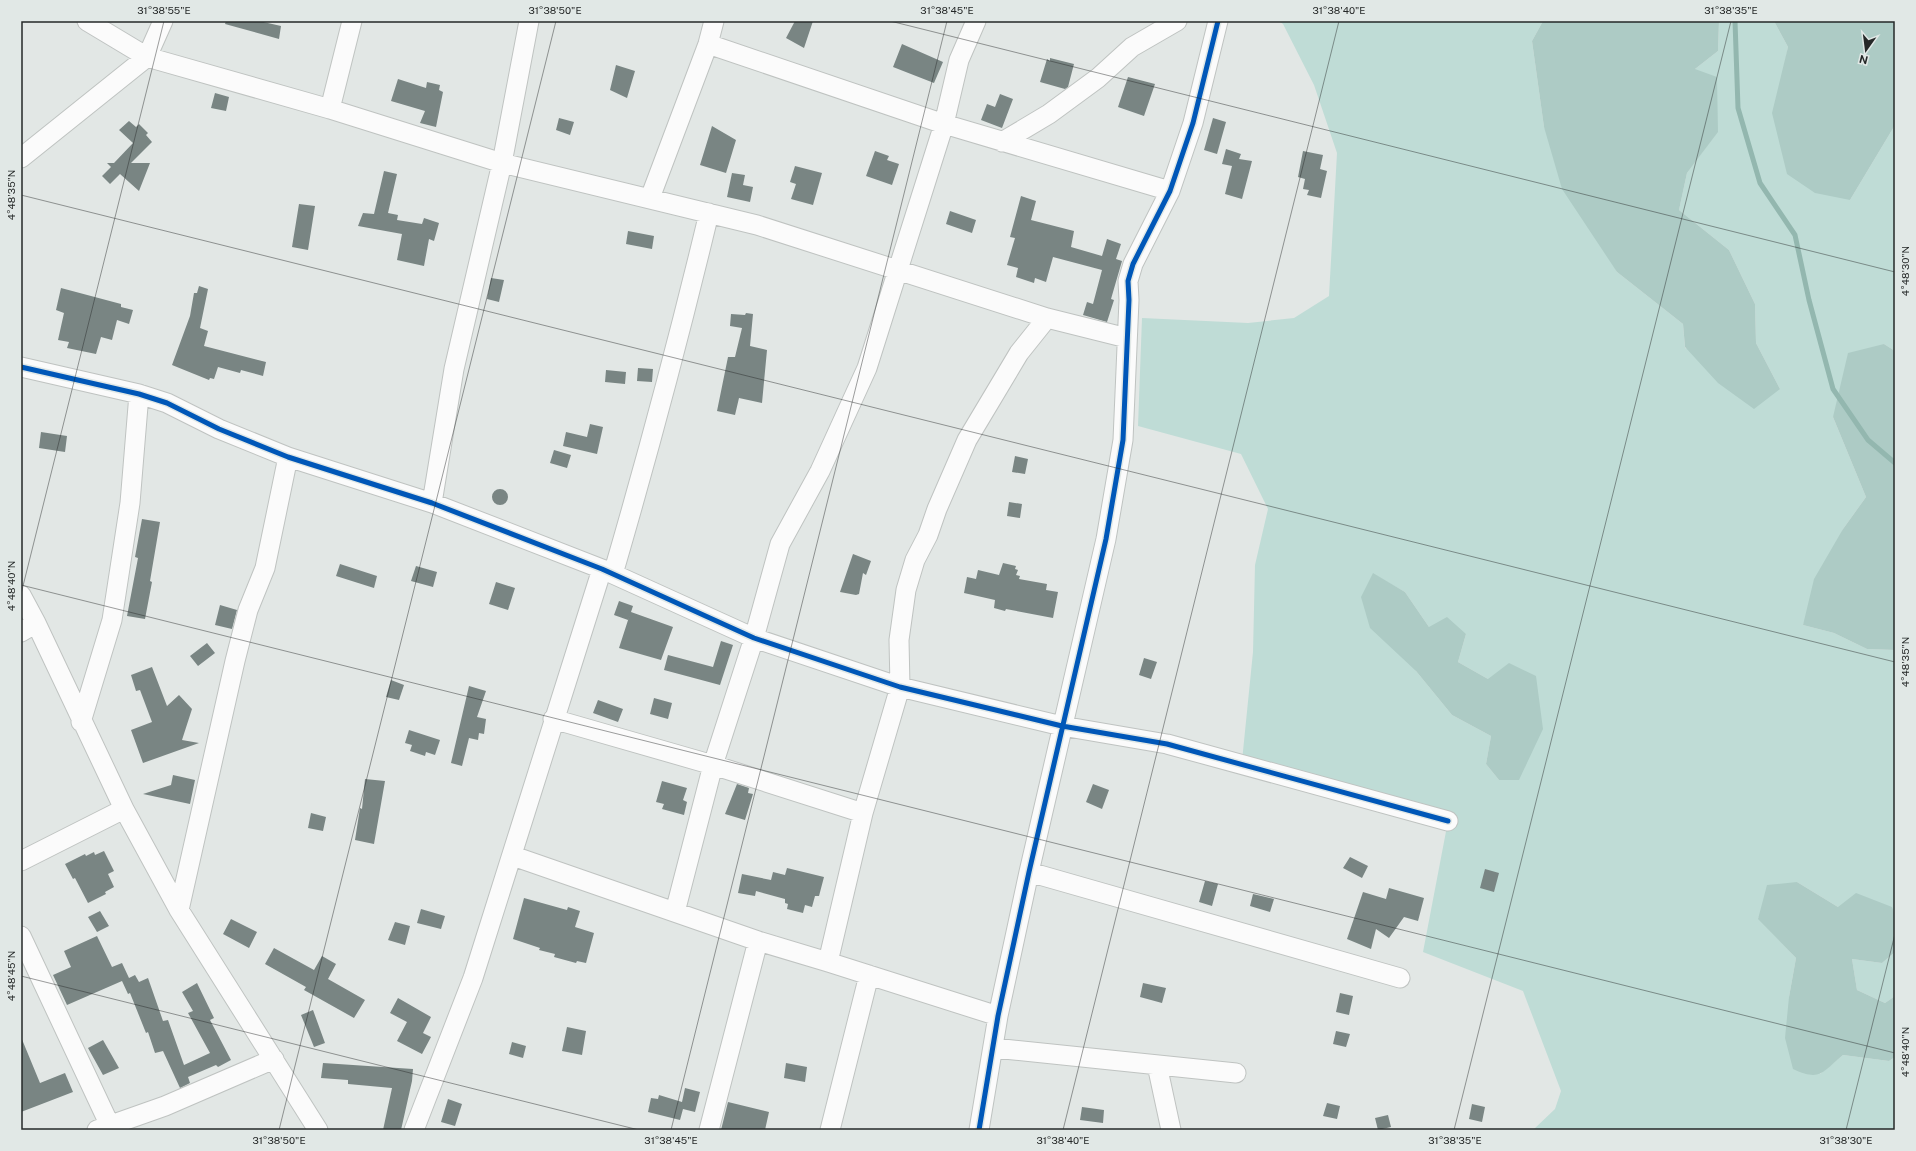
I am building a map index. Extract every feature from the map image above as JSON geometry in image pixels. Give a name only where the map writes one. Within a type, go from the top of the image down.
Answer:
[{"type":"street","points":[[87,21],[147,57],[330,109],[502,163],[757,225],[1047,318],[1126,338]]},
{"type":"street","points":[[21,158],[147,57],[163,21]]},
{"type":"street","points":[[330,109],[352,21]]},
{"type":"street","points":[[432,503],[454,369],[502,163],[529,21]]},
{"type":"street","points":[[650,198],[708,44],[714,21]]},
{"type":"street","points":[[675,912],[713,765],[754,638],[780,544],[820,471],[867,368],[944,124],[959,60],[976,21]]},
{"type":"street","points":[[1002,142],[1049,114],[1098,78],[1132,48],[1177,21]]},
{"type":"street","points":[[980,1130],[998,1016],[1062,726],[1106,539],[1123,440],[1128,281],[1133,264],[1170,191],[1193,123],[1218,21]]},
{"type":"street","points":[[708,44],[944,124],[1170,191]]},
{"type":"street","points":[[414,1130],[473,978],[513,856],[553,719],[646,462],[682,327],[709,213]]},
{"type":"street","points":[[828,962],[863,813],[900,687],[899,640],[906,590],[915,560],[928,535],[937,509],[967,440],[1019,353],[1047,318]]},
{"type":"street","points":[[21,367],[139,394],[167,403],[219,429],[288,457],[432,503],[607,571],[754,638],[900,687],[1062,726],[1167,744],[1448,821]]},
{"type":"street","points":[[81,722],[112,620],[130,503],[139,394]]},
{"type":"street","points":[[179,910],[237,653],[248,610],[265,568],[288,457]]},
{"type":"street","points":[[21,595],[29,628],[81,722],[124,809],[179,910],[318,1130]]},
{"type":"street","points":[[553,719],[713,765],[863,813]]},
{"type":"street","points":[[21,861],[124,809]]},
{"type":"street","points":[[513,856],[758,941],[998,1016]]},
{"type":"street","points":[[1029,872],[1400,978]]},
{"type":"street","points":[[21,936],[106,1129],[165,1106],[274,1059]]},
{"type":"street","points":[[709,1130],[758,941]]},
{"type":"street","points":[[830,1130],[869,975]]},
{"type":"street","points":[[994,1048],[1236,1073]]},
{"type":"street","points":[[1157,1065],[1171,1130]]},
{"type":"green space","points":[[1279,21],[1543,21],[1532,41],[1544,127],[1617,272],[1683,324],[1685,348],[1780,389],[1756,343],[1755,304],[1729,250],[1679,210],[1687,173],[1718,131],[1695,69],[1718,51],[1719,21],[1774,21],[1788,47],[1785,63],[1850,200],[1895,125],[1895,351],[1884,344],[1833,417],[1866,497],[1843,529],[1803,625],[1834,633],[1867,649],[1895,650],[1895,915],[1891,907],[1838,907],[1797,882],[1758,918],[1796,958],[1789,997],[1820,1074],[1843,1055],[1889,1061],[1895,1057],[1895,1130],[1533,1130],[1555,1109],[1561,1091],[1523,991],[1423,952],[1448,821],[1242,761],[1253,652],[1255,565],[1268,509],[1241,454],[1138,426],[1142,318],[1248,323],[1294,318],[1329,296],[1337,153],[1314,85],[1283,24]],"holes":[[[1373,574],[1405,592],[1429,627],[1466,634],[1458,662],[1488,679],[1499,780],[1486,764],[1491,736],[1452,715],[1416,671]]]},
{"type":"green space","points":[[1543,21],[1719,21],[1718,51],[1695,69],[1717,77],[1718,132],[1687,173],[1679,210],[1729,250],[1755,304],[1756,343],[1780,389],[1754,409],[1718,383],[1685,347],[1683,324],[1617,272],[1562,189],[1544,127],[1532,41]]},
{"type":"green space","points":[[1774,21],[1895,21],[1895,125],[1850,200],[1815,193],[1787,174],[1772,113],[1788,47]]},
{"type":"green space","points":[[1884,344],[1895,351],[1895,650],[1867,649],[1834,633],[1803,625],[1814,579],[1843,529],[1866,497],[1833,417],[1848,353]]},
{"type":"green space","points":[[1373,573],[1405,592],[1429,627],[1447,617],[1466,634],[1458,662],[1488,679],[1509,663],[1536,676],[1543,729],[1519,780],[1499,780],[1486,764],[1491,736],[1452,715],[1416,671],[1370,628],[1361,597]]},
{"type":"green space","points":[[1797,882],[1838,907],[1856,893],[1892,907],[1895,915],[1895,952],[1882,963],[1852,959],[1857,990],[1885,1003],[1895,996],[1895,1057],[1889,1061],[1843,1055],[1821,1073],[1816,1075],[1802,1073],[1793,1069],[1785,1038],[1789,997],[1796,958],[1758,919],[1767,885]]},
{"type":"green space","points":[[1895,952],[1895,996],[1885,1003],[1857,990],[1852,959],[1882,963]]},
{"type":"building","points":[[226,21],[259,21],[281,26],[279,39],[225,24]]},
{"type":"building","points":[[795,21],[813,21],[804,48],[786,38]]},
{"type":"building","points":[[902,44],[943,62],[934,83],[893,67]]},
{"type":"building","points":[[1050,58],[1074,64],[1068,87],[1065,89],[1040,82],[1047,59],[1050,61]]},
{"type":"building","points":[[616,65],[635,71],[627,98],[610,90]]},
{"type":"building","points":[[1128,77],[1155,84],[1144,116],[1118,107]]},
{"type":"building","points":[[398,79],[426,88],[427,82],[440,85],[439,90],[443,92],[436,127],[420,123],[425,111],[391,101]]},
{"type":"building","points":[[215,93],[229,97],[226,111],[211,108]]},
{"type":"building","points":[[1000,94],[1013,99],[1002,128],[981,120],[987,104],[995,107]]},
{"type":"building","points":[[559,118],[574,122],[570,135],[556,130]]},
{"type":"building","points":[[1213,118],[1226,122],[1217,154],[1204,150]]},
{"type":"building","points":[[129,121],[136,127],[139,124],[148,133],[146,135],[152,142],[131,163],[150,163],[139,191],[120,174],[110,184],[102,176],[111,167],[107,163],[114,163],[133,143],[119,130]]},
{"type":"building","points":[[712,126],[736,140],[726,173],[700,165]]},
{"type":"building","points":[[1226,149],[1241,154],[1239,159],[1252,161],[1242,199],[1225,194],[1232,166],[1222,164]]},
{"type":"building","points":[[875,151],[889,156],[887,160],[899,164],[892,185],[866,176]]},
{"type":"building","points":[[1303,151],[1323,155],[1320,169],[1327,171],[1321,198],[1307,195],[1309,190],[1303,189],[1305,179],[1298,177]]},
{"type":"building","points":[[795,166],[822,173],[813,205],[791,199],[796,184],[790,182]]},
{"type":"building","points":[[384,171],[397,174],[388,213],[398,215],[397,220],[422,224],[424,218],[439,223],[434,241],[429,239],[424,266],[397,260],[402,234],[358,226],[363,213],[374,214]]},
{"type":"building","points":[[732,173],[745,175],[743,185],[753,187],[750,202],[727,197]]},
{"type":"building","points":[[1021,196],[1036,201],[1031,220],[1074,231],[1071,247],[1102,256],[1107,239],[1121,244],[1116,259],[1122,261],[1111,299],[1114,300],[1107,322],[1083,315],[1087,302],[1093,304],[1102,270],[1053,257],[1046,282],[1035,278],[1034,283],[1016,277],[1018,268],[1007,265],[1015,238],[1010,237]]},
{"type":"building","points":[[299,204],[315,206],[308,250],[292,247]]},
{"type":"building","points":[[950,211],[976,220],[972,233],[946,224]]},
{"type":"building","points":[[628,231],[654,236],[652,249],[626,244]]},
{"type":"building","points":[[491,278],[504,280],[499,302],[487,299]]},
{"type":"building","points":[[199,286],[208,289],[200,328],[208,331],[204,346],[266,362],[263,376],[241,370],[240,373],[218,367],[214,379],[210,378],[209,380],[172,365],[190,316],[194,293],[197,293]]},
{"type":"building","points":[[61,288],[121,304],[121,307],[133,310],[129,324],[117,320],[112,340],[101,337],[96,354],[67,348],[69,342],[58,340],[64,313],[56,310]]},
{"type":"building","points":[[746,313],[753,314],[750,346],[767,350],[762,403],[739,398],[735,415],[717,411],[728,357],[735,357],[742,328],[730,326],[731,314],[745,315]]},
{"type":"building","points":[[638,368],[653,369],[652,382],[637,381]]},
{"type":"building","points":[[606,370],[626,372],[625,384],[605,382]]},
{"type":"building","points":[[590,424],[603,427],[597,454],[563,446],[566,432],[587,437]]},
{"type":"building","points":[[41,432],[67,436],[65,452],[39,448]]},
{"type":"building","points":[[554,450],[571,455],[567,468],[550,463]]},
{"type":"building","points":[[1015,456],[1028,459],[1025,474],[1012,472]]},
{"type":"building","points":[[500,489],[506,491],[508,497],[506,503],[500,505],[494,503],[492,497],[494,491]]},
{"type":"building","points":[[1009,502],[1022,504],[1020,518],[1007,516]]},
{"type":"building","points":[[142,519],[160,522],[150,581],[152,582],[145,619],[127,616],[138,558],[135,557]]},
{"type":"building","points":[[853,554],[871,561],[866,575],[863,573],[859,594],[856,595],[840,592]]},
{"type":"building","points":[[1003,563],[1016,566],[1015,569],[1018,570],[1016,575],[1020,576],[1019,579],[1047,584],[1046,590],[1058,592],[1053,618],[994,608],[995,600],[964,593],[967,577],[976,579],[978,570],[999,575]]},
{"type":"building","points":[[340,564],[377,576],[374,588],[336,576]]},
{"type":"building","points":[[416,566],[437,572],[433,587],[411,581]]},
{"type":"building","points":[[496,582],[515,588],[508,610],[489,604]]},
{"type":"building","points":[[619,601],[633,606],[631,612],[673,627],[661,660],[619,648],[630,614],[628,620],[614,615]]},
{"type":"building","points":[[220,605],[237,610],[232,629],[215,625]]},
{"type":"building","points":[[721,641],[733,645],[720,685],[664,670],[668,655],[713,667]]},
{"type":"building","points":[[207,643],[215,653],[198,666],[190,656]]},
{"type":"building","points":[[1144,658],[1157,662],[1151,679],[1139,675]]},
{"type":"building","points":[[152,667],[167,706],[179,695],[192,709],[182,740],[199,743],[143,763],[131,730],[152,722],[140,690],[136,691],[131,675]]},
{"type":"building","points":[[391,680],[404,685],[399,700],[386,697]]},
{"type":"building","points":[[469,686],[486,691],[477,717],[486,719],[484,734],[479,733],[478,740],[469,738],[462,766],[451,763]]},
{"type":"building","points":[[654,698],[672,703],[668,719],[650,714]]},
{"type":"building","points":[[598,700],[623,709],[618,722],[593,713]]},
{"type":"building","points":[[409,730],[440,740],[435,755],[426,752],[425,756],[410,751],[412,745],[405,743]]},
{"type":"building","points":[[173,775],[195,780],[190,804],[143,794],[171,785]]},
{"type":"building","points":[[365,779],[385,781],[374,844],[355,840],[360,808],[362,809]]},
{"type":"building","points":[[662,781],[687,788],[683,800],[687,802],[684,815],[662,809],[664,804],[656,802]]},
{"type":"building","points":[[737,784],[749,788],[748,793],[753,794],[745,820],[725,814]]},
{"type":"building","points":[[1093,784],[1109,790],[1102,809],[1086,802]]},
{"type":"building","points":[[311,813],[326,817],[323,831],[308,828]]},
{"type":"building","points":[[104,851],[114,871],[108,874],[114,887],[105,892],[106,894],[88,903],[75,878],[73,879],[65,864],[85,854],[86,856],[94,852],[95,855]]},
{"type":"building","points":[[1350,857],[1368,866],[1362,878],[1343,868]]},
{"type":"building","points":[[787,868],[824,877],[819,896],[815,896],[812,907],[805,905],[803,913],[787,909],[788,904],[785,903],[785,899],[756,891],[755,896],[738,893],[742,874],[771,880],[773,872],[785,875]]},
{"type":"building","points":[[1485,869],[1499,873],[1494,892],[1480,888]]},
{"type":"building","points":[[1205,881],[1218,884],[1212,906],[1199,902]]},
{"type":"building","points":[[1389,888],[1424,898],[1418,921],[1404,917],[1389,938],[1376,929],[1371,949],[1347,939],[1363,892],[1386,899]]},
{"type":"building","points":[[1253,894],[1274,899],[1270,912],[1250,906]]},
{"type":"building","points":[[524,898],[567,910],[568,907],[580,911],[575,927],[594,933],[586,963],[577,961],[576,963],[554,957],[555,954],[539,950],[540,948],[513,939]]},
{"type":"building","points":[[421,909],[445,916],[441,929],[417,923]]},
{"type":"building","points":[[100,911],[109,926],[97,932],[88,917]]},
{"type":"building","points":[[231,919],[257,932],[249,948],[223,934]]},
{"type":"building","points":[[395,922],[410,926],[405,945],[388,940]]},
{"type":"building","points":[[97,936],[112,967],[122,963],[129,978],[135,975],[139,982],[148,978],[163,1021],[168,1020],[184,1065],[210,1053],[188,1013],[193,1011],[182,992],[197,983],[214,1018],[210,1020],[231,1060],[218,1067],[216,1065],[188,1077],[190,1083],[180,1088],[163,1051],[155,1053],[148,1032],[146,1033],[130,993],[128,994],[122,981],[67,1005],[53,975],[71,967],[64,951]]},
{"type":"building","points":[[274,948],[314,970],[322,956],[336,964],[328,979],[365,1000],[354,1018],[304,990],[306,987],[265,964]]},
{"type":"building","points":[[1143,983],[1166,988],[1162,1003],[1140,997]]},
{"type":"building","points":[[1340,993],[1353,996],[1349,1015],[1336,1012]]},
{"type":"building","points":[[398,998],[431,1017],[423,1033],[431,1037],[422,1054],[397,1041],[407,1022],[390,1013]]},
{"type":"building","points":[[313,1010],[325,1043],[314,1047],[301,1015]]},
{"type":"building","points":[[567,1027],[586,1031],[582,1055],[562,1051]]},
{"type":"building","points":[[1336,1031],[1350,1034],[1346,1047],[1333,1044]]},
{"type":"building","points":[[21,1037],[40,1083],[65,1073],[73,1092],[21,1112]]},
{"type":"building","points":[[103,1040],[119,1068],[103,1075],[88,1048]]},
{"type":"building","points":[[512,1042],[526,1046],[523,1058],[509,1054]]},
{"type":"building","points":[[323,1063],[413,1069],[412,1081],[401,1130],[383,1130],[392,1088],[348,1084],[348,1080],[321,1078]]},
{"type":"building","points":[[786,1063],[807,1067],[805,1082],[784,1078]]},
{"type":"building","points":[[685,1088],[700,1092],[695,1112],[683,1109],[680,1120],[648,1112],[651,1098],[658,1099],[659,1095],[682,1102]]},
{"type":"building","points":[[448,1099],[462,1104],[455,1126],[441,1122]]},
{"type":"building","points":[[728,1102],[769,1112],[765,1130],[721,1130]]},
{"type":"building","points":[[1327,1103],[1340,1106],[1337,1119],[1323,1116]]},
{"type":"building","points":[[1472,1104],[1485,1107],[1482,1122],[1469,1119]]},
{"type":"building","points":[[1082,1107],[1104,1110],[1103,1123],[1080,1120]]},
{"type":"building","points":[[1388,1115],[1391,1127],[1378,1130],[1375,1118]]},
{"type":"waterway","points":[[1735,21],[1738,108],[1760,183],[1795,235],[1809,300],[1833,389],[1868,440],[1895,463]]},
{"type":"cycle path","points":[[979,1130],[998,1016],[1029,872],[1106,539],[1123,440],[1129,300],[1128,281],[1133,264],[1170,191],[1193,123],[1218,21]]},
{"type":"cycle path","points":[[21,367],[139,394],[167,403],[219,429],[288,457],[432,503],[602,569],[754,638],[900,687],[1062,726],[1167,744],[1448,821]]}]
